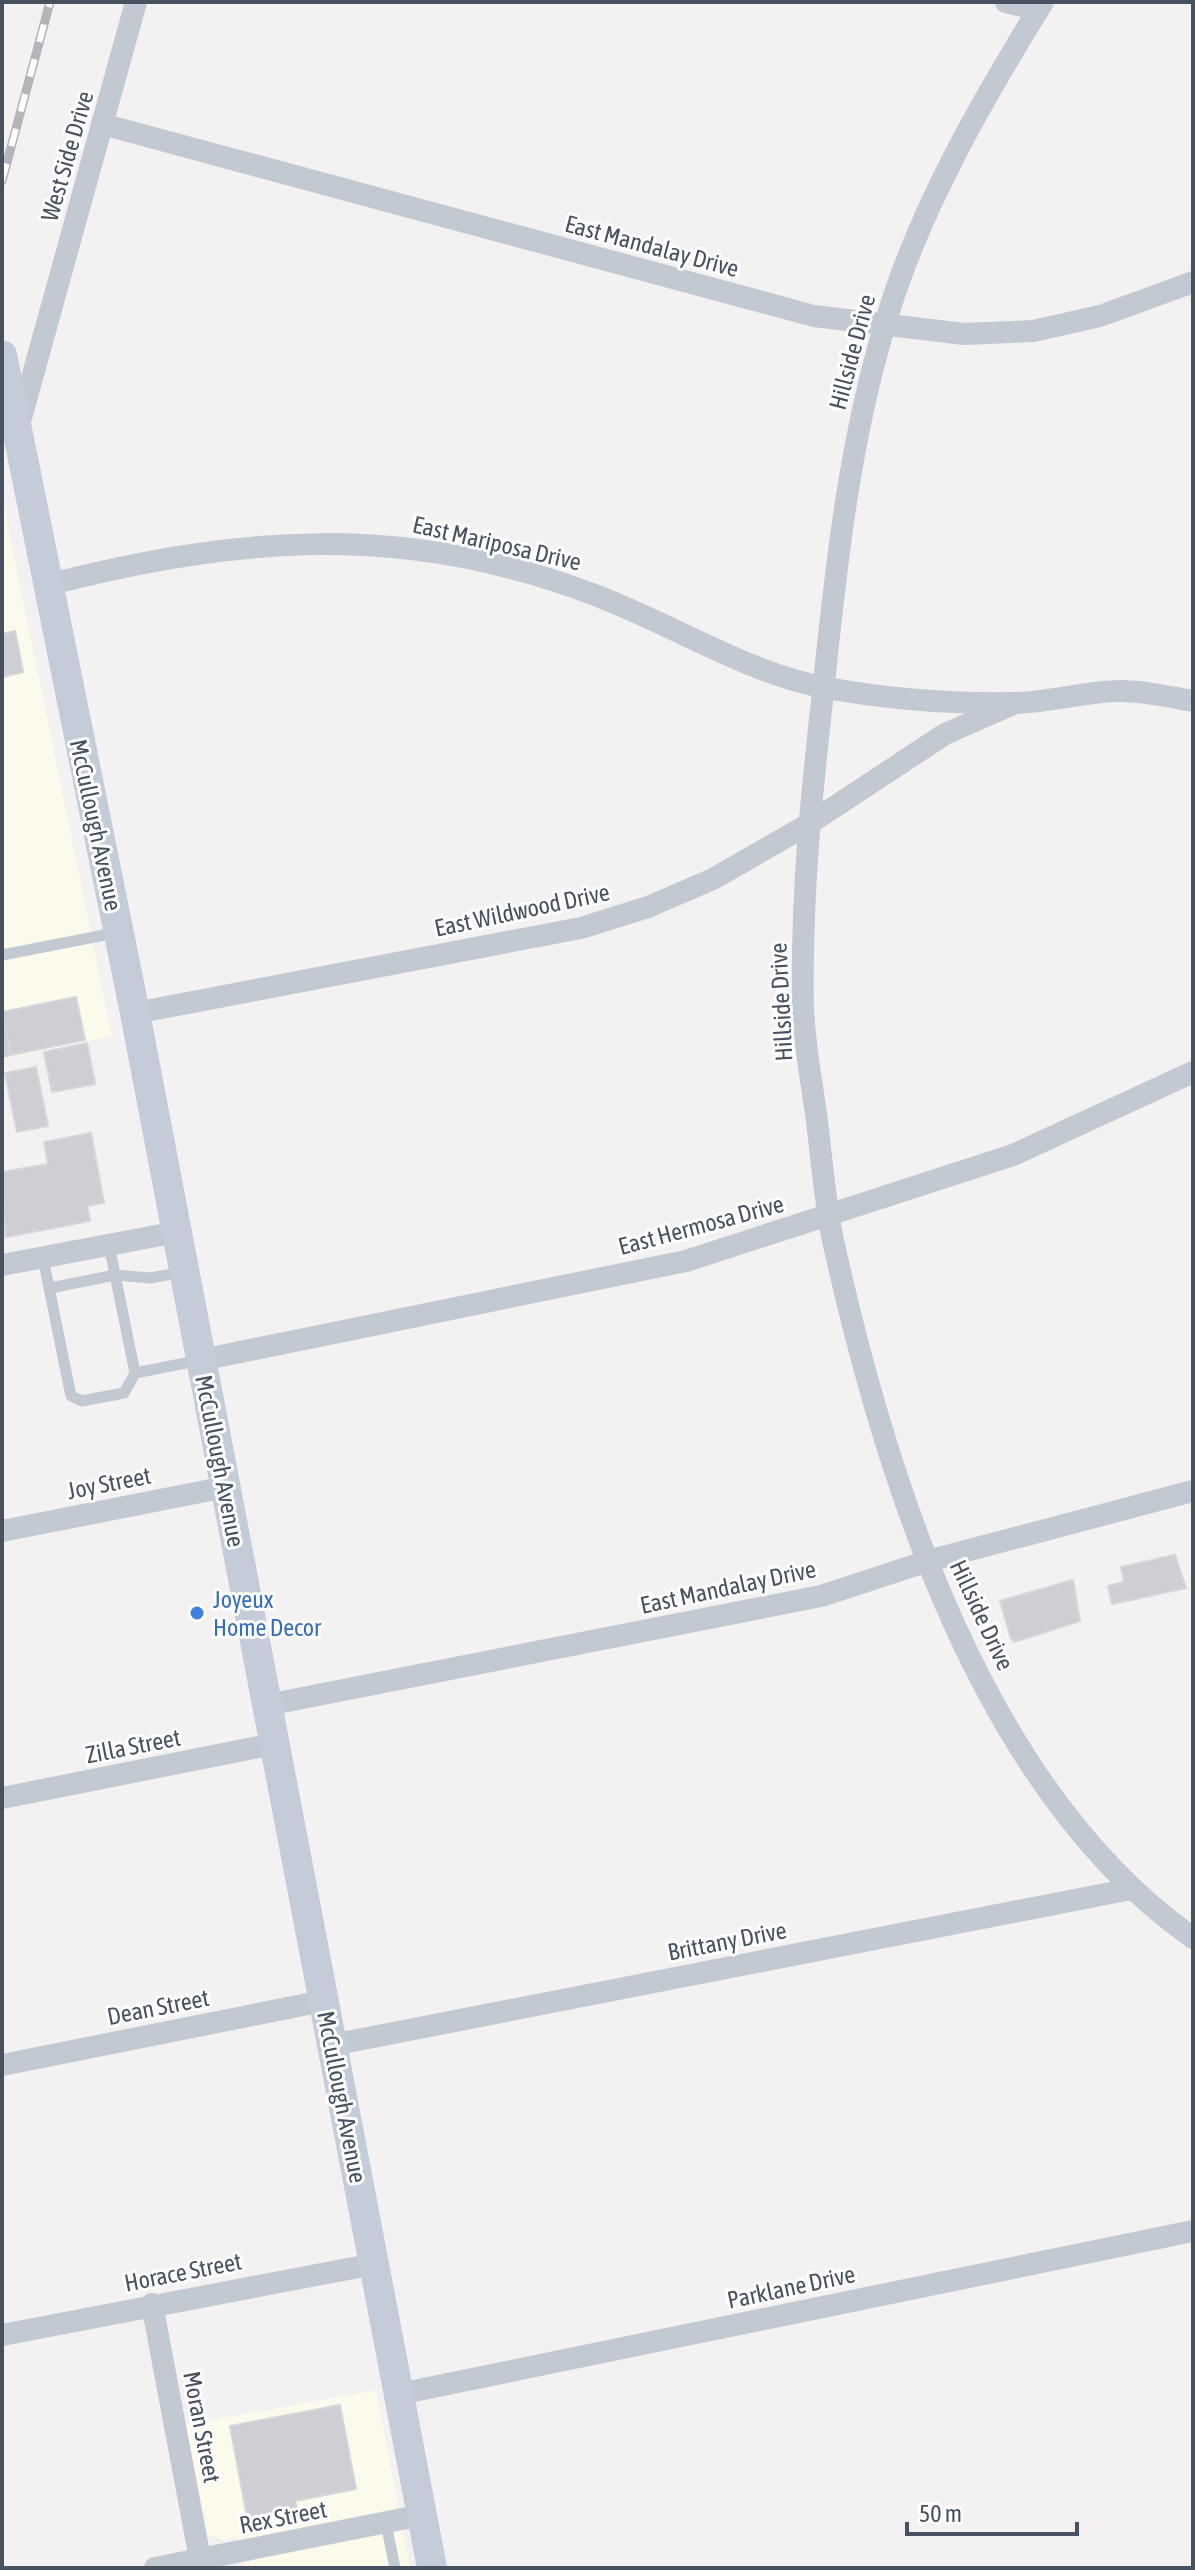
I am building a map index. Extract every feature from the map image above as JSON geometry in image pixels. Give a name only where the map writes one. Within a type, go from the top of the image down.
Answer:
[{"type":"main road","name":"McCullough Avenue","points":[[2,355],[135,1013],[432,2568]]},
{"type":"street","name":"West Side Drive","points":[[17,430],[136,2]]},
{"type":"street","points":[[1006,2],[1041,6]]},
{"type":"street","name":"Hillside Drive","points":[[1041,6],[947,171],[884,326],[849,469],[807,825],[803,1012],[829,1217],[883,1434],[928,1561],[983,1679],[1052,1798],[1131,1889],[1193,1938]]},
{"type":"street","name":"East Mandalay Drive","points":[[102,124],[814,316],[964,334],[1033,331],[1100,316],[1193,282]]},
{"type":"street","name":"East Mariposa Drive","points":[[47,585],[145,560],[241,546],[338,543],[396,546],[494,564],[590,592],[652,618],[735,659],[823,687]]},
{"type":"street","name":"East Wildwood Drive","points":[[823,687],[882,697],[1016,703],[1123,691],[1193,701]]},
{"type":"street","name":"East Wildwood Drive","points":[[135,1013],[581,928],[648,907],[713,879],[807,825],[945,734],[1016,703]]},
{"type":"street","name":"East Hermosa Drive","points":[[201,1360],[686,1261],[1013,1155],[1193,1072]]},
{"type":"street","points":[[2,1265],[177,1232]]},
{"type":"street","name":"Joy Street","points":[[2,1531],[226,1487]]},
{"type":"street","name":"East Mandalay Drive","points":[[267,1705],[821,1596],[928,1561],[1193,1491]]},
{"type":"street","name":"Zilla Street","points":[[2,1798],[274,1744]]},
{"type":"street","name":"Brittany Drive","points":[[332,2045],[1131,1889]]},
{"type":"street","name":"Dean Street","points":[[2,2065],[323,2001]]},
{"type":"street","name":"Parklane Drive","points":[[399,2394],[1193,2231]]},
{"type":"street","name":"Horace Street","points":[[2,2335],[374,2264]]},
{"type":"street","name":"Moran Street","points":[[152,2304],[200,2559]]},
{"type":"street","name":"Rex Street","points":[[155,2568],[422,2515]]},
{"type":"lane","points":[[2,955],[118,932]]},
{"type":"lane","points":[[43,1258],[71,1396],[82,1401],[124,1393],[135,1373],[109,1245]]},
{"type":"lane","points":[[50,1288],[115,1275],[150,1278],[184,1271]]},
{"type":"lane","points":[[135,1373],[201,1360]]},
{"type":"lane","points":[[386,2523],[395,2568]]},
{"type":"shaded area","points":[[2,497],[112,1036],[2,1059]]},
{"type":"shaded area","points":[[376,2390],[410,2568],[242,2568],[237,2538],[222,2540],[208,2535],[186,2425]]},
{"type":"building","points":[[15,631],[23,672],[2,677],[2,634]]},
{"type":"building","points":[[76,997],[85,1040],[11,1055],[2,1012]]},
{"type":"building","points":[[2,1012],[11,1055],[2,1057]]},
{"type":"building","points":[[87,1043],[95,1084],[52,1092],[44,1052]]},
{"type":"building","points":[[36,1067],[48,1126],[17,1132],[5,1073]]},
{"type":"building","points":[[91,1133],[104,1203],[87,1206],[90,1221],[6,1237],[2,1172],[48,1164],[44,1142]]},
{"type":"building","points":[[1175,1555],[1186,1588],[1112,1604],[1108,1586],[1124,1582],[1121,1567]]},
{"type":"building","points":[[1073,1580],[1080,1621],[1014,1642],[1000,1601]]},
{"type":"building","points":[[340,2405],[356,2489],[295,2501],[297,2508],[247,2517],[230,2426]]},
{"type":"railway","points":[[2,181],[50,2]]},
{"type":"place","name":"Joyeux Home Decor","points":[[197,1613]]}]
